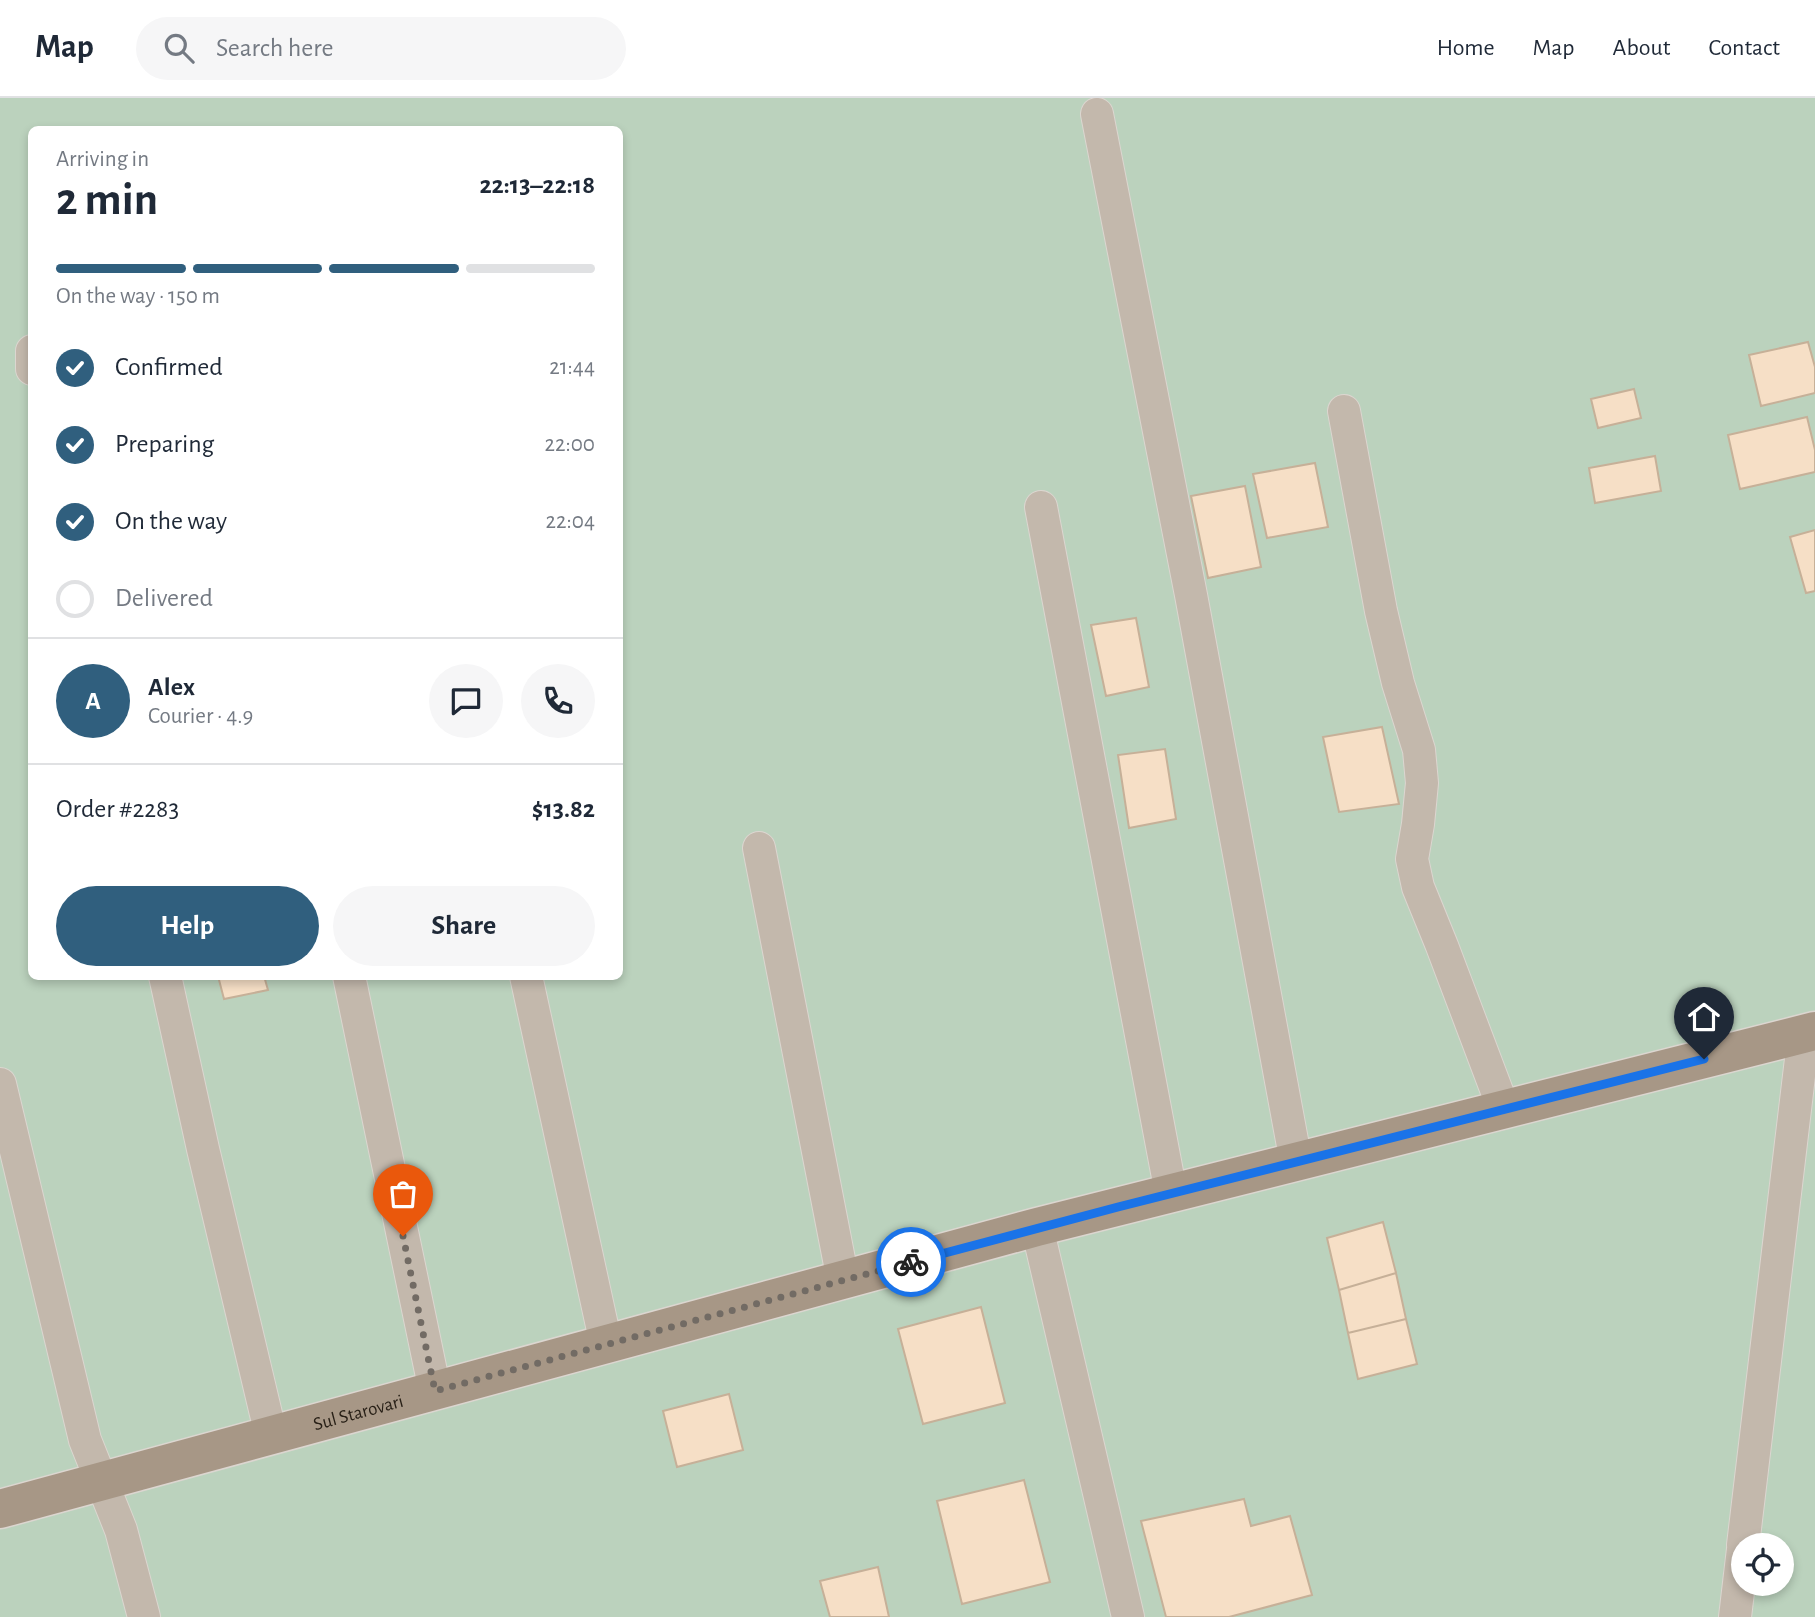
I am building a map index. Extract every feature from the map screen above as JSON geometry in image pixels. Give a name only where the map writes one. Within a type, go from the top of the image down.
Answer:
[{"type":"main road","name":"Sul Starovari","points":[[0,1509],[1037,1227],[1810,1032]]},
{"type":"street","points":[[1097,114],[1191,595],[1296,1162]]},
{"type":"street","points":[[1343,411],[1381,611],[1398,682],[1419,750],[1422,783],[1412,859],[1418,887],[1504,1110]]},
{"type":"street","points":[[1041,507],[1171,1194]]},
{"type":"street","points":[[759,848],[842,1280]]},
{"type":"street","points":[[166,980],[271,1435]]},
{"type":"street","points":[[350,980],[435,1391]]},
{"type":"street","points":[[527,980],[606,1345]]},
{"type":"street","points":[[1745,1533],[1810,1032]]},
{"type":"street","points":[[0,1084],[85,1440],[121,1530],[144,1617]]},
{"type":"street","points":[[1037,1227],[1128,1617]]},
{"type":"street","points":[[1735,1617],[1737,1596]]},
{"type":"green space","points":[[0,98],[1815,98],[1815,1617],[0,1617]]},
{"type":"building","points":[[1808,342],[1815,367],[1815,393],[1761,406],[1749,355]]},
{"type":"building","points":[[1634,389],[1641,418],[1598,428],[1591,399]]},
{"type":"building","points":[[1807,417],[1815,450],[1815,472],[1740,489],[1728,435]]},
{"type":"building","points":[[1655,456],[1661,491],[1595,503],[1589,468]]},
{"type":"building","points":[[1315,463],[1328,527],[1267,538],[1253,474]]},
{"type":"building","points":[[1245,486],[1261,567],[1208,578],[1191,496]]},
{"type":"building","points":[[1815,530],[1815,591],[1806,593],[1790,537]]},
{"type":"building","points":[[1136,618],[1149,687],[1106,696],[1091,625]]},
{"type":"building","points":[[1382,727],[1399,804],[1339,812],[1323,737]]},
{"type":"building","points":[[1165,749],[1176,819],[1129,828],[1118,755]]},
{"type":"building","points":[[219,980],[265,980],[268,990],[224,999]]},
{"type":"building","points":[[1383,1222],[1396,1273],[1339,1290],[1327,1238]]},
{"type":"building","points":[[1396,1273],[1406,1319],[1348,1333],[1339,1290]]},
{"type":"building","points":[[981,1307],[1005,1403],[923,1424],[898,1329]]},
{"type":"building","points":[[1406,1319],[1417,1364],[1358,1379],[1348,1333]]},
{"type":"building","points":[[729,1394],[743,1450],[677,1467],[663,1411]]},
{"type":"building","points":[[1024,1480],[1050,1582],[962,1604],[937,1501]]},
{"type":"building","points":[[1244,1499],[1251,1526],[1290,1516],[1312,1595],[1229,1617],[1166,1617],[1141,1521]]},
{"type":"building","points":[[878,1567],[889,1617],[830,1617],[820,1581]]},
{"type":"way so far","points":[[403,1236],[435,1391],[911,1262]]},
{"type":"route","points":[[911,1262],[1037,1227],[1704,1059]]}]
